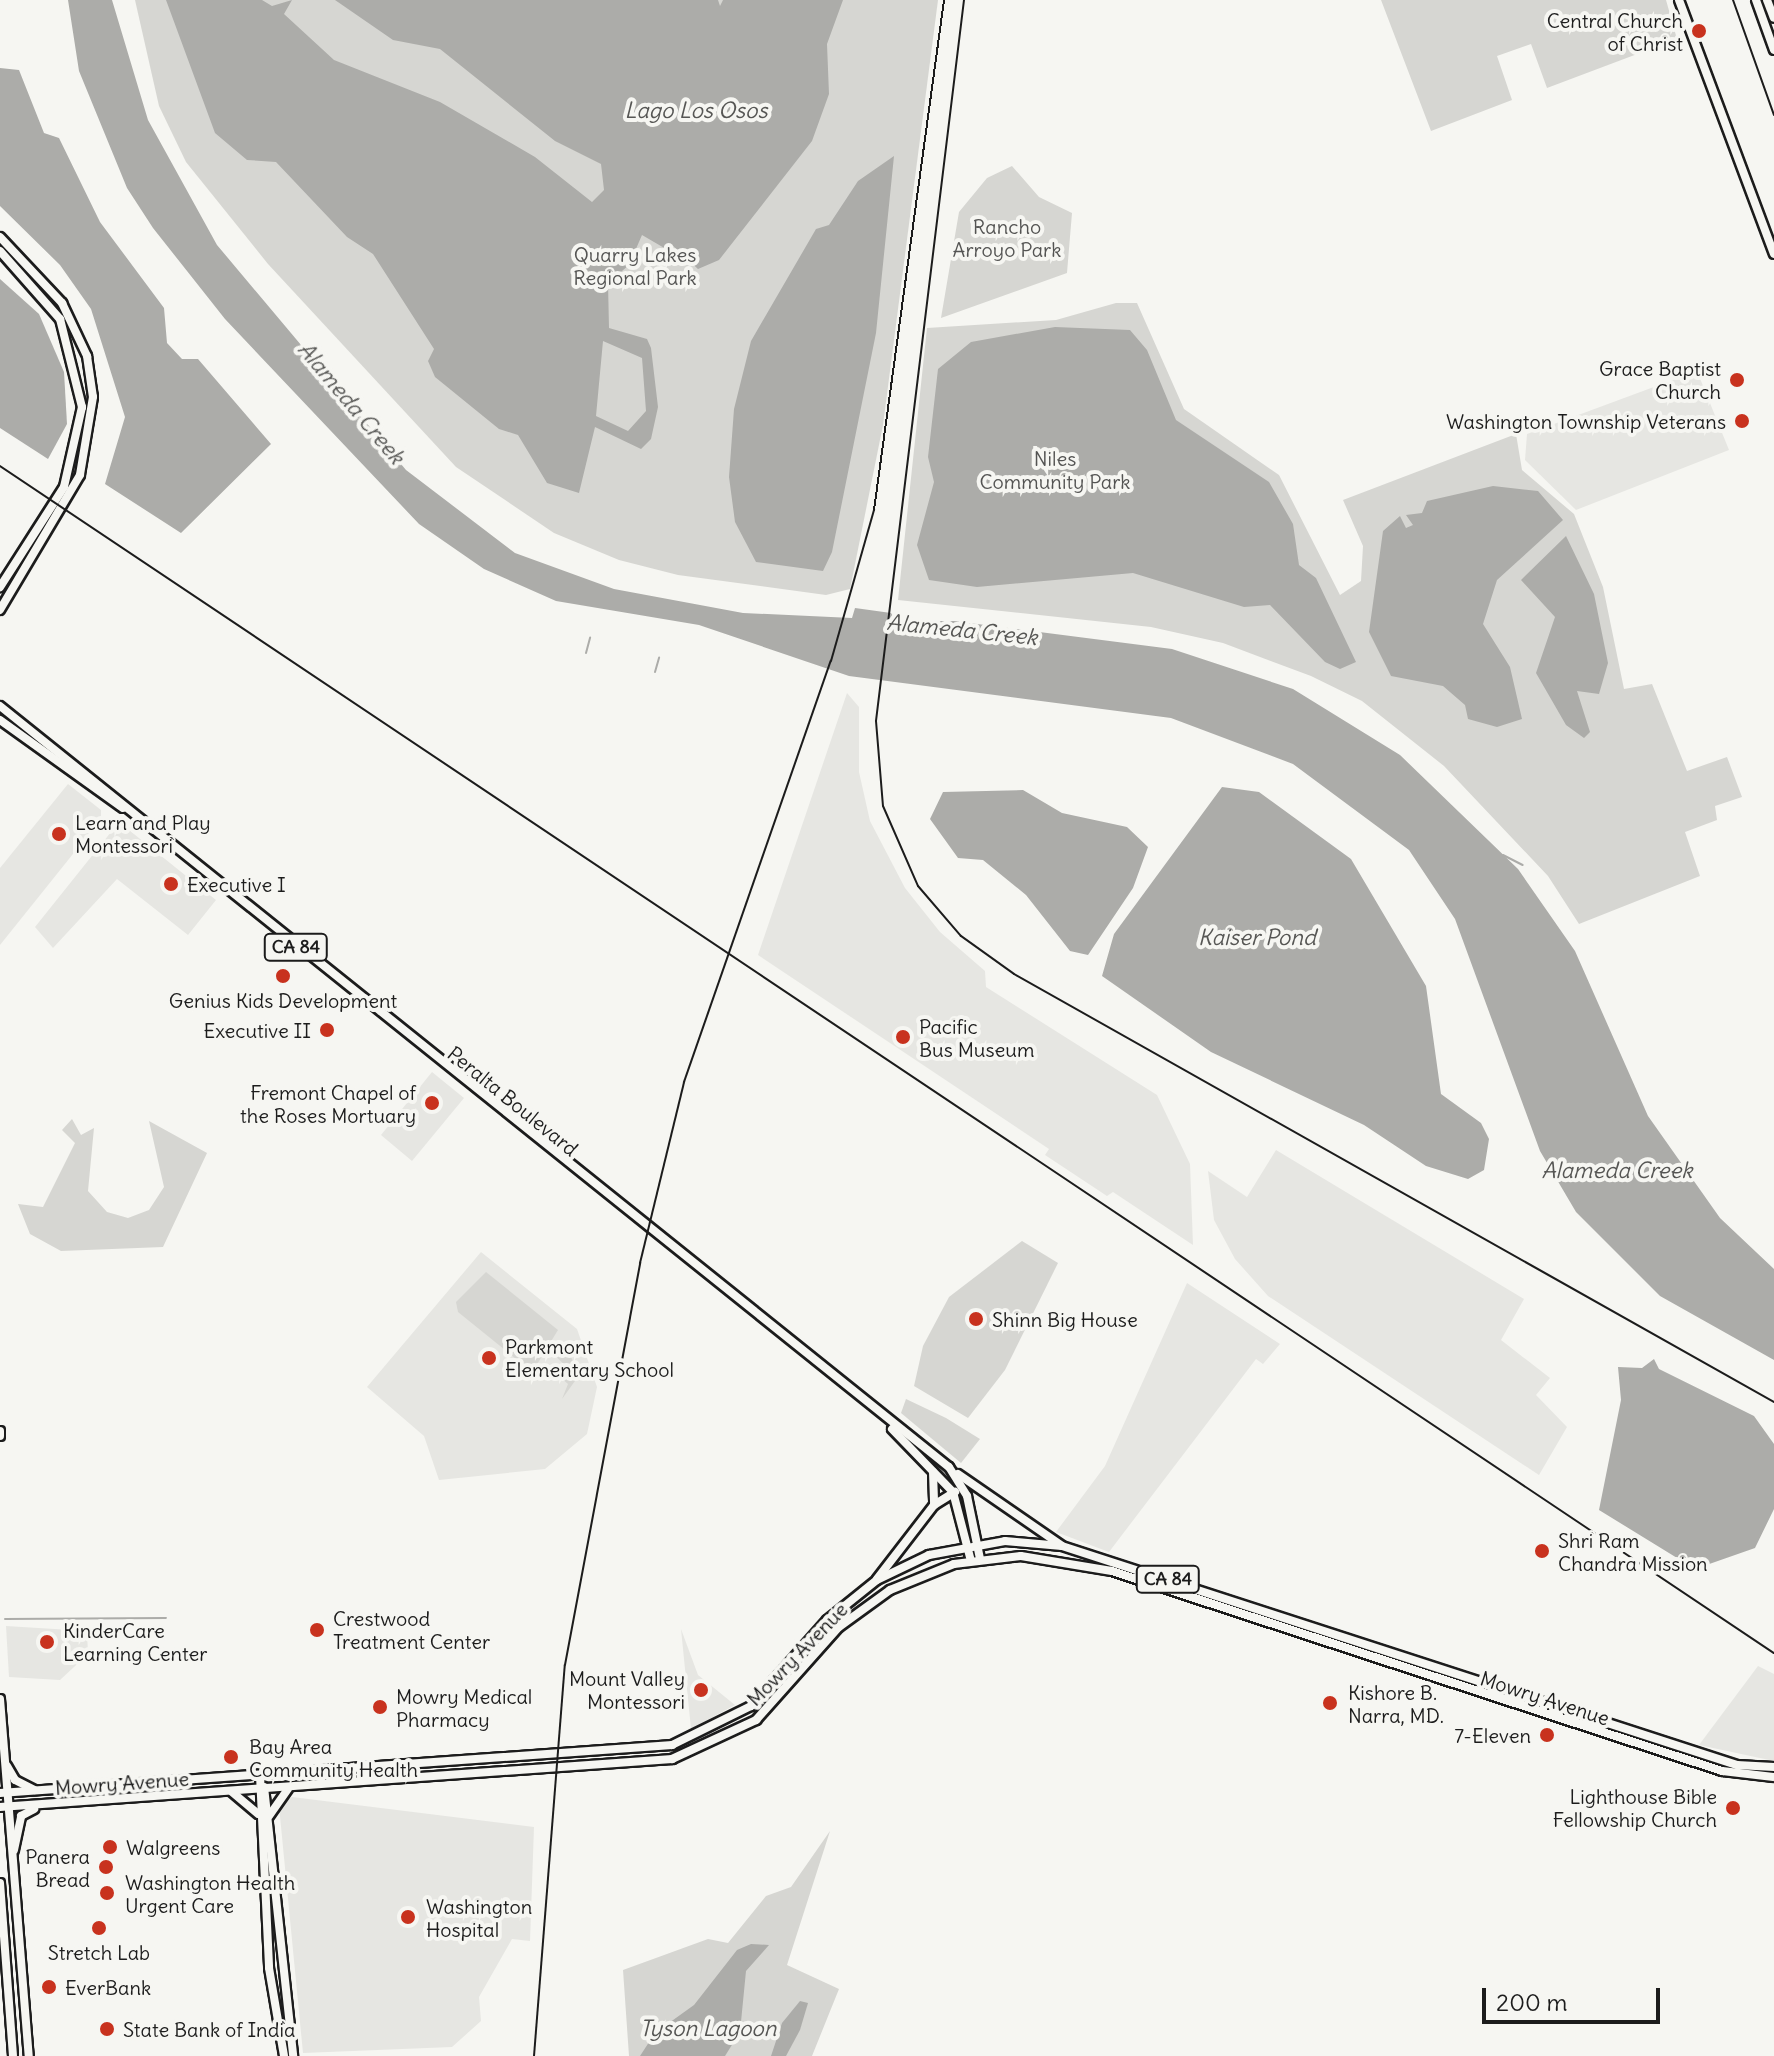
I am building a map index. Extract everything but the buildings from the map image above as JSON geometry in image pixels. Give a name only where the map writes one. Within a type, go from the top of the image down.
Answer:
[{"type":"main road","points":[[1679,0],[1774,254]]},
{"type":"main road","points":[[1756,0],[1774,50]]},
{"type":"main road","points":[[1767,0],[1774,18]]},
{"type":"main road","points":[[0,237],[62,303],[87,356],[93,397],[80,475],[0,610]]},
{"type":"main road","points":[[0,251],[60,319],[82,407],[64,487],[0,587]]},
{"type":"main road","points":[[0,700],[2,708]]},
{"type":"main road","name":"Peralta Boulevard","points":[[2,708],[883,1419],[949,1467],[967,1496],[978,1544],[976,1560]]},
{"type":"main road","name":"Peralta Boulevard","points":[[0,720],[123,808]]},
{"type":"main road","name":"Peralta Boulevard","points":[[883,1419],[930,1464],[953,1492],[968,1545],[976,1560]]},
{"type":"main road","points":[[930,1464],[938,1486],[934,1505]]},
{"type":"main road","points":[[949,1467],[1062,1546]]},
{"type":"main road","points":[[953,1492],[967,1496]]},
{"type":"main road","name":"Mowry Avenue","points":[[4,1793],[686,1741],[751,1706],[827,1620],[877,1580],[934,1505],[953,1492]]},
{"type":"main road","name":"Mowry Avenue","points":[[877,1580],[968,1545],[1062,1546],[1709,1756],[1773,1770]]},
{"type":"main road","name":"Mowry Avenue","points":[[4,1806],[260,1790],[689,1754],[756,1720],[835,1632],[874,1600],[976,1560],[1051,1558],[1112,1571],[1705,1766],[1773,1770]]},
{"type":"main road","points":[[0,1699],[4,1806],[13,1854],[29,2056]]},
{"type":"main road","points":[[4,1756],[15,1780],[35,1790]]},
{"type":"main road","points":[[1705,1766],[1709,1756]]},
{"type":"main road","points":[[260,1775],[258,1814],[269,1968],[284,2056]]},
{"type":"main road","points":[[268,1821],[277,1797],[294,1787]]},
{"type":"main road","points":[[260,1790],[268,1821],[293,2056]]},
{"type":"main road","points":[[231,1791],[258,1814]]},
{"type":"main road","points":[[13,1854],[21,1816],[49,1804]]},
{"type":"main road","points":[[0,1883],[13,2056]]},
{"type":"shaded area","points":[[1697,371],[1729,450],[1576,510],[1525,460],[1527,434]]},
{"type":"shaded area","points":[[847,693],[859,707],[859,772],[870,821],[905,888],[940,932],[985,971],[986,987],[1157,1095],[1190,1164],[1193,1245],[1113,1192],[1107,1196],[1045,1155],[1049,1149],[758,955]]},
{"type":"shaded area","points":[[68,784],[101,810],[101,819],[0,945],[0,868]]},
{"type":"shaded area","points":[[119,822],[216,900],[188,935],[117,879],[53,948],[35,927]]},
{"type":"shaded area","points":[[432,1072],[464,1098],[412,1161],[381,1135]]},
{"type":"shaded area","points":[[1276,1150],[1524,1299],[1501,1340],[1550,1378],[1536,1395],[1567,1427],[1539,1475],[1268,1296],[1235,1259],[1214,1220],[1208,1171],[1247,1197]]},
{"type":"shaded area","name":"Parkmont Elementary School","points":[[481,1252],[577,1329],[597,1387],[587,1434],[545,1469],[439,1480],[424,1436],[367,1387]]},
{"type":"shaded area","points":[[1187,1283],[1280,1344],[1263,1364],[1256,1359],[1109,1552],[1056,1532],[1105,1466]]},
{"type":"shaded area","name":"KinderCare Learning Center","points":[[6,1626],[87,1631],[88,1654],[60,1680],[9,1677]]},
{"type":"shaded area","name":"Mount Valley Montessori","points":[[681,1629],[698,1675],[735,1705],[691,1729]]},
{"type":"shaded area","points":[[1758,1666],[1774,1674],[1774,1761],[1699,1745]]},
{"type":"shaded area","name":"Washington Hospital","points":[[292,1797],[534,1827],[530,1941],[512,1939],[479,1997],[481,2021],[452,2047],[303,2053],[279,1806]]},
{"type":"green space","name":"Quarry Lakes Regional Park","points":[[135,0],[938,0],[883,425],[850,589],[826,595],[678,575],[619,560],[554,533],[456,467],[268,264],[186,162],[159,106]]},
{"type":"green space","points":[[1381,0],[1666,0],[1677,39],[1547,88],[1531,44],[1497,56],[1512,100],[1431,131]]},
{"type":"green space","name":"Rancho Arroyo Park","points":[[1012,166],[1039,197],[1072,213],[1067,273],[941,318],[959,212],[987,178]]},
{"type":"green space","name":"Niles Community Park","points":[[1116,303],[1137,303],[1184,409],[1279,475],[1340,595],[1361,581],[1363,546],[1343,500],[1516,434],[1522,470],[1574,514],[1603,587],[1624,689],[1652,684],[1687,771],[1727,757],[1742,797],[1715,806],[1717,820],[1685,832],[1700,876],[1579,924],[1548,876],[1444,766],[1362,701],[1311,676],[1223,643],[1151,627],[898,600],[927,328],[1056,320]]},
{"type":"green space","points":[[72,1119],[81,1135],[94,1128],[88,1191],[107,1212],[128,1218],[149,1210],[164,1187],[149,1121],[207,1153],[163,1247],[61,1251],[30,1234],[18,1204],[43,1207],[75,1143],[62,1130]]},
{"type":"green space","points":[[1022,1241],[1058,1263],[1005,1370],[968,1418],[914,1386],[923,1346],[949,1297]]},
{"type":"green space","points":[[486,1272],[558,1330],[536,1366],[526,1367],[458,1312],[456,1302]]},
{"type":"green space","points":[[564,1344],[580,1374],[562,1399],[568,1384],[560,1377],[567,1367],[552,1353]]},
{"type":"green space","points":[[906,1399],[980,1439],[961,1463],[901,1413]]},
{"type":"green space","points":[[830,1831],[787,1965],[839,1989],[812,2056],[629,2056],[623,1970],[708,1939],[728,1943],[766,1896],[791,1887]]},
{"type":"water","name":"Alameda Creek","points":[[68,0],[112,0],[148,120],[217,245],[406,470],[515,553],[614,589],[743,613],[852,618],[855,608],[891,613],[896,621],[954,621],[1172,649],[1293,689],[1400,755],[1518,869],[1575,951],[1648,1116],[1720,1218],[1774,1269],[1774,1360],[1660,1296],[1576,1212],[1540,1151],[1455,919],[1409,850],[1293,764],[1171,718],[849,676],[699,625],[556,601],[484,569],[419,524],[225,319],[153,228],[127,188],[79,71]]},
{"type":"water","name":"Lago Los Osos","points":[[166,0],[262,0],[272,6],[292,0],[284,14],[334,60],[440,102],[535,157],[592,202],[604,190],[601,164],[555,141],[440,49],[393,40],[335,0],[718,0],[720,6],[723,0],[843,0],[827,44],[829,94],[812,141],[719,260],[698,269],[671,244],[666,249],[642,235],[629,265],[608,283],[609,328],[647,339],[651,348],[658,407],[651,439],[641,449],[595,427],[579,493],[547,483],[518,435],[499,429],[435,377],[428,361],[434,349],[373,254],[347,237],[276,162],[247,160],[215,133]],"holes":[[[603,341],[642,358],[646,411],[628,431],[596,416]]]},
{"type":"water","points":[[0,68],[19,70],[44,133],[59,138],[100,222],[164,308],[167,343],[182,359],[198,359],[271,444],[181,533],[105,484],[125,417],[91,309],[60,265],[0,206]]},
{"type":"water","points":[[894,156],[876,333],[832,552],[823,571],[756,562],[735,522],[729,477],[734,409],[751,341],[816,229],[829,225],[858,181]]},
{"type":"water","points":[[0,279],[39,314],[64,372],[67,424],[48,459],[0,428]]},
{"type":"water","points":[[1055,327],[1130,330],[1147,350],[1176,420],[1269,482],[1293,524],[1299,565],[1316,578],[1356,662],[1340,669],[1325,662],[1270,605],[1244,607],[1133,573],[977,587],[929,580],[917,545],[934,482],[928,457],[938,369],[971,342]]},
{"type":"water","points":[[1493,486],[1538,491],[1563,520],[1497,580],[1483,624],[1510,667],[1522,719],[1497,727],[1468,719],[1465,705],[1443,686],[1391,676],[1369,632],[1383,531],[1400,516],[1406,528],[1413,525],[1406,515],[1422,513],[1427,501]]},
{"type":"water","points":[[1566,536],[1594,594],[1608,663],[1599,694],[1577,691],[1590,732],[1584,738],[1566,725],[1536,673],[1555,617],[1521,580]]},
{"type":"water","name":"Kaiser Pond","points":[[1222,787],[1259,792],[1351,859],[1426,986],[1441,1094],[1481,1123],[1489,1139],[1484,1170],[1468,1179],[1426,1166],[1364,1125],[1211,1052],[1102,976],[1114,934]]},
{"type":"water","points":[[1023,790],[1062,813],[1127,827],[1148,847],[1133,888],[1088,955],[1070,951],[1026,895],[983,860],[958,858],[930,819],[943,792]]},
{"type":"water","points":[[1654,1359],[1659,1369],[1754,1416],[1774,1444],[1774,1509],[1755,1548],[1695,1569],[1599,1510],[1621,1400],[1618,1367],[1642,1368]]},
{"type":"water","name":"Tyson Lagoon","points":[[751,1944],[769,1945],[746,1971],[740,2032],[725,2056],[640,2056],[655,2033],[694,2005],[737,1950]]},
{"type":"water","points":[[800,2001],[808,2003],[800,2030],[786,2056],[771,2056],[782,2023]]},
{"type":"waterway","points":[[586,653],[590,638]]},
{"type":"waterway","points":[[655,672],[659,658]]},
{"type":"waterway","points":[[1503,855],[1523,865]]},
{"type":"waterway","points":[[5,1619],[166,1618]]},
{"type":"railway","points":[[534,2056],[565,1665],[640,1263],[684,1082],[831,661],[874,510],[944,0]]},
{"type":"railway","points":[[964,0],[876,721],[883,806],[918,886],[961,936],[1014,974],[1774,1402]]},
{"type":"railway","points":[[1733,0],[1774,115]]},
{"type":"railway","points":[[0,466],[1774,1653]]},
{"type":"place","name":"Central Church of Christ","points":[[1699,31]]},
{"type":"place","name":"Grace Baptist Church","points":[[1737,380]]},
{"type":"place","name":"Washington Township Veterans","points":[[1742,421]]},
{"type":"place","name":"Learn and Play Montessori","points":[[59,834]]},
{"type":"place","name":"Executive I","points":[[171,884]]},
{"type":"place","name":"Genius Kids Development","points":[[283,976]]},
{"type":"place","name":"Executive II","points":[[327,1030]]},
{"type":"place","name":"Pacific Bus Museum","points":[[903,1037]]},
{"type":"place","name":"Fremont Chapel of the Roses Mortuary","points":[[432,1103]]},
{"type":"place","name":"Shinn Big House","points":[[976,1319]]},
{"type":"place","name":"Parkmont Elementary School","points":[[489,1358]]},
{"type":"place","name":"Shri Ram Chandra Mission","points":[[1542,1551]]},
{"type":"place","name":"Crestwood Treatment Center","points":[[317,1630]]},
{"type":"place","name":"KinderCare Learning Center","points":[[47,1642]]},
{"type":"place","name":"Mount Valley Montessori","points":[[701,1690]]},
{"type":"place","name":"Kishore B. Narra, MD.","points":[[1330,1703]]},
{"type":"place","name":"Mowry Medical Pharmacy","points":[[380,1707]]},
{"type":"place","name":"7-Eleven","points":[[1547,1735]]},
{"type":"place","name":"Bay Area Community Health","points":[[231,1757]]},
{"type":"place","name":"Lighthouse Bible Fellowship Church","points":[[1733,1808]]},
{"type":"place","name":"Walgreens","points":[[110,1847]]},
{"type":"place","name":"Panera Bread","points":[[106,1867]]},
{"type":"place","name":"Washington Health Urgent Care","points":[[107,1893]]},
{"type":"place","name":"Washington Hospital","points":[[408,1917]]},
{"type":"place","name":"Stretch Lab","points":[[99,1928]]},
{"type":"place","name":"EverBank","points":[[49,1987]]},
{"type":"place","name":"State Bank of India","points":[[107,2029]]}]
